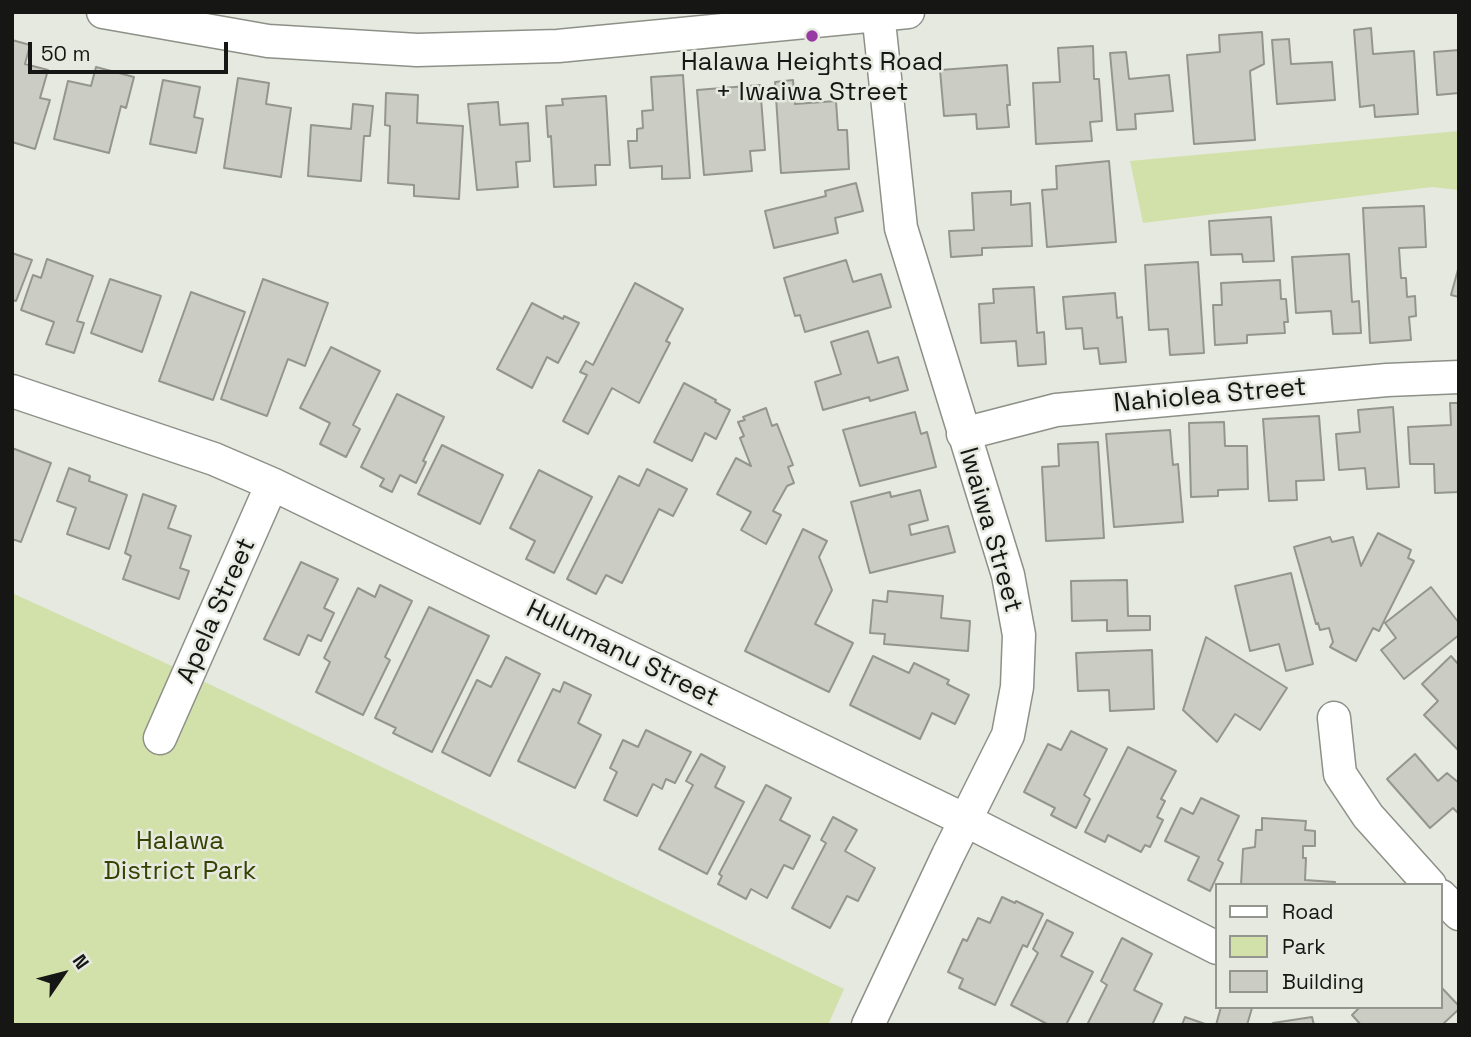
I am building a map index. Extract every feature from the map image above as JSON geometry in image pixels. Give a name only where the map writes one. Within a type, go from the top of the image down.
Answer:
[{"type":"street","points":[[103,12],[268,41],[417,50],[558,46],[888,13]]},
{"type":"street","name":"Iwaiwa Street","points":[[868,1025],[1008,735],[1017,687],[1019,635],[1008,575],[901,228],[888,13]]},
{"type":"street","name":"Nahiolea Street","points":[[963,434],[1056,410],[1387,380],[1459,377]]},
{"type":"street","name":"Hulumanu Street","points":[[12,391],[214,459],[272,484],[965,820],[1216,947]]},
{"type":"street","name":"Apela Street","points":[[160,738],[272,484]]},
{"type":"street","points":[[1334,718],[1340,774],[1368,816],[1430,883]]},
{"type":"green space","points":[[1459,131],[1459,190],[1432,187],[1143,223],[1130,161]]},
{"type":"green space","name":"Halawa District Park","points":[[12,593],[159,660],[844,989],[828,1025],[12,1025]]},
{"type":"building","points":[[1371,28],[1373,54],[1414,51],[1418,114],[1375,117],[1374,105],[1360,107],[1354,30]]},
{"type":"building","points":[[1262,32],[1264,64],[1250,71],[1255,140],[1194,144],[1187,55],[1220,52],[1219,35]]},
{"type":"building","points":[[1289,39],[1291,64],[1332,62],[1335,100],[1277,104],[1272,40]]},
{"type":"building","points":[[12,40],[30,45],[25,64],[48,70],[40,98],[50,100],[35,149],[12,142]]},
{"type":"building","points":[[1093,46],[1094,79],[1099,79],[1102,121],[1090,122],[1092,141],[1036,144],[1033,83],[1060,82],[1058,48]]},
{"type":"building","points":[[1459,50],[1459,93],[1437,95],[1434,52]]},
{"type":"building","points":[[1126,52],[1129,79],[1169,75],[1173,111],[1135,114],[1136,129],[1117,130],[1110,53]]},
{"type":"building","points":[[1007,65],[1009,127],[977,129],[976,114],[944,116],[940,70]]},
{"type":"building","points":[[96,67],[134,77],[126,108],[121,106],[109,153],[54,139],[68,81],[91,86]]},
{"type":"building","points":[[683,75],[690,178],[662,179],[662,166],[630,168],[628,141],[637,141],[637,129],[643,128],[642,111],[653,110],[651,77]]},
{"type":"building","points":[[238,78],[269,83],[266,104],[291,108],[281,177],[224,168]]},
{"type":"building","points":[[163,80],[200,87],[194,117],[203,119],[196,153],[150,144]]},
{"type":"building","points":[[793,80],[795,104],[836,101],[838,130],[847,130],[849,169],[781,173],[775,82]]},
{"type":"building","points":[[760,85],[765,150],[750,151],[752,171],[704,175],[697,90]]},
{"type":"building","points":[[386,93],[418,95],[417,123],[463,126],[459,199],[414,196],[414,185],[388,183],[390,126],[385,125]]},
{"type":"building","points":[[606,96],[610,165],[595,165],[596,185],[554,187],[546,106],[563,105],[562,99]]},
{"type":"building","points":[[498,102],[500,125],[528,123],[530,161],[516,162],[518,187],[477,190],[468,104]]},
{"type":"building","points":[[353,104],[373,106],[370,136],[364,136],[361,181],[308,176],[311,125],[351,129]]},
{"type":"building","points":[[1109,161],[1116,242],[1047,247],[1042,190],[1057,189],[1056,166]]},
{"type":"building","points":[[856,183],[863,211],[835,218],[838,233],[774,248],[765,211],[826,196],[825,191]]},
{"type":"building","points":[[1011,191],[1011,205],[1030,203],[1032,246],[982,248],[982,255],[951,257],[949,231],[974,230],[972,193]]},
{"type":"building","points":[[1424,206],[1426,247],[1399,248],[1401,278],[1406,278],[1407,297],[1415,296],[1416,316],[1409,317],[1411,340],[1370,343],[1363,208]]},
{"type":"building","points":[[1271,217],[1274,261],[1243,262],[1242,254],[1211,255],[1209,221]]},
{"type":"building","points":[[12,253],[32,260],[16,301],[12,300]]},
{"type":"building","points":[[1349,254],[1352,302],[1359,301],[1361,333],[1333,334],[1331,311],[1296,313],[1292,257]]},
{"type":"building","points":[[47,259],[93,276],[77,321],[84,323],[74,353],[46,344],[54,322],[21,310],[33,275],[41,278]]},
{"type":"building","points":[[846,260],[853,282],[881,274],[891,307],[805,332],[800,315],[795,316],[784,278]]},
{"type":"building","points":[[1198,262],[1204,353],[1170,355],[1168,329],[1149,330],[1145,265]]},
{"type":"building","points":[[1459,266],[1459,297],[1451,295]]},
{"type":"building","points":[[110,279],[161,296],[142,352],[91,333]]},
{"type":"building","points":[[263,279],[328,303],[305,366],[288,359],[267,416],[221,399]]},
{"type":"building","points":[[1280,280],[1281,299],[1286,299],[1288,322],[1284,322],[1285,333],[1247,335],[1247,343],[1215,345],[1213,305],[1222,305],[1221,283]]},
{"type":"building","points":[[635,283],[683,309],[666,341],[670,343],[639,403],[612,388],[588,434],[563,421],[587,375],[580,372],[586,361],[593,365]]},
{"type":"building","points":[[1034,287],[1037,333],[1044,332],[1046,364],[1018,366],[1016,341],[981,343],[979,304],[994,303],[993,289]]},
{"type":"building","points":[[191,292],[245,312],[213,400],[159,381]]},
{"type":"building","points":[[1115,293],[1117,318],[1122,317],[1126,362],[1100,364],[1098,348],[1084,349],[1082,328],[1066,329],[1063,297]]},
{"type":"building","points":[[532,303],[563,319],[564,316],[579,323],[558,363],[547,357],[532,388],[497,369]]},
{"type":"building","points":[[868,331],[878,363],[898,357],[908,390],[870,401],[869,397],[823,410],[815,382],[841,374],[831,342]]},
{"type":"building","points":[[331,347],[380,371],[353,425],[360,429],[346,457],[320,444],[330,423],[300,408]]},
{"type":"building","points":[[684,383],[730,410],[716,439],[705,433],[692,461],[654,442]]},
{"type":"building","points":[[397,394],[444,417],[423,461],[426,462],[416,483],[400,475],[392,492],[380,486],[384,479],[361,467]]},
{"type":"building","points":[[1450,403],[1459,403],[1459,492],[1435,493],[1434,464],[1410,464],[1408,427],[1451,425]]},
{"type":"building","points":[[1393,407],[1399,487],[1367,489],[1365,468],[1339,470],[1336,434],[1360,432],[1358,410]]},
{"type":"building","points":[[766,408],[772,426],[777,424],[793,465],[788,467],[794,483],[787,486],[773,511],[781,515],[766,544],[741,530],[751,512],[717,494],[736,458],[751,466],[740,438],[744,436],[738,422],[745,420],[743,417]]},
{"type":"building","points":[[915,412],[921,434],[927,432],[936,467],[860,486],[843,430]]},
{"type":"building","points":[[1319,416],[1324,480],[1296,481],[1297,500],[1269,501],[1263,419]]},
{"type":"building","points":[[1224,422],[1225,446],[1247,446],[1248,489],[1218,490],[1218,496],[1191,497],[1189,423]]},
{"type":"building","points":[[1170,430],[1173,465],[1178,464],[1183,522],[1114,527],[1106,434]]},
{"type":"building","points":[[1098,442],[1104,538],[1046,541],[1042,467],[1059,466],[1058,444]]},
{"type":"building","points":[[442,445],[503,475],[480,524],[418,494]]},
{"type":"building","points":[[12,448],[51,463],[21,542],[12,539]]},
{"type":"building","points":[[69,468],[90,476],[89,481],[127,495],[109,549],[67,534],[76,508],[57,501]]},
{"type":"building","points":[[647,469],[687,489],[673,516],[659,509],[622,583],[606,575],[596,594],[567,579],[619,476],[639,486]]},
{"type":"building","points":[[539,470],[592,497],[554,573],[526,559],[535,541],[510,528]]},
{"type":"building","points":[[920,490],[928,520],[909,525],[911,535],[948,526],[955,552],[870,573],[851,502],[890,492],[891,497]]},
{"type":"building","points":[[143,494],[176,506],[168,528],[191,536],[180,568],[189,571],[179,599],[123,579],[131,556],[125,553]]},
{"type":"building","points":[[803,529],[827,541],[819,557],[832,590],[815,624],[853,643],[829,692],[745,651]]},
{"type":"building","points":[[1378,533],[1411,550],[1408,558],[1414,561],[1379,631],[1373,628],[1356,661],[1330,647],[1333,642],[1329,628],[1320,630],[1318,623],[1316,624],[1294,547],[1330,537],[1332,542],[1353,537],[1361,566]]},
{"type":"building","points":[[301,562],[338,579],[324,608],[334,613],[321,641],[308,635],[299,655],[264,639]]},
{"type":"building","points":[[1291,573],[1313,664],[1286,671],[1279,644],[1250,651],[1235,586]]},
{"type":"building","points":[[1127,580],[1128,616],[1150,616],[1150,630],[1107,631],[1107,620],[1072,621],[1071,581]]},
{"type":"building","points":[[380,585],[412,601],[385,657],[390,660],[363,715],[316,692],[330,662],[324,658],[358,588],[375,597]]},
{"type":"building","points":[[1431,587],[1459,623],[1459,635],[1404,679],[1381,650],[1396,638],[1385,623]]},
{"type":"building","points":[[888,591],[943,596],[941,618],[970,621],[968,651],[884,644],[885,634],[870,633],[873,600],[887,602]]},
{"type":"building","points":[[429,607],[489,636],[432,752],[393,733],[396,728],[375,718]]},
{"type":"building","points":[[1206,637],[1287,688],[1260,730],[1235,714],[1217,742],[1183,710]]},
{"type":"building","points":[[1152,650],[1154,709],[1110,711],[1109,690],[1078,691],[1076,653]]},
{"type":"building","points":[[873,656],[909,673],[914,663],[949,680],[947,684],[969,695],[955,724],[932,713],[920,739],[850,705]]},
{"type":"building","points":[[1451,656],[1459,665],[1459,751],[1424,715],[1438,701],[1422,684]]},
{"type":"building","points":[[506,657],[540,674],[490,776],[442,752],[477,680],[491,687]]},
{"type":"building","points":[[564,682],[591,695],[578,723],[601,735],[575,788],[518,761],[553,689],[560,692]]},
{"type":"building","points":[[646,730],[691,752],[675,783],[666,779],[662,789],[653,784],[637,816],[604,800],[617,772],[610,768],[623,740],[638,747]]},
{"type":"building","points":[[1071,731],[1107,749],[1084,795],[1090,799],[1076,828],[1051,815],[1055,808],[1024,792],[1048,744],[1061,750]]},
{"type":"building","points":[[1128,747],[1176,771],[1161,799],[1165,801],[1157,817],[1163,820],[1150,847],[1145,845],[1141,852],[1108,835],[1105,842],[1085,832]]},
{"type":"building","points":[[701,754],[725,767],[715,787],[744,802],[707,874],[659,849],[693,785],[686,781]]},
{"type":"building","points":[[1415,754],[1438,781],[1447,773],[1459,783],[1459,814],[1453,808],[1430,828],[1387,779]]},
{"type":"building","points":[[766,785],[791,798],[780,820],[810,836],[793,869],[784,865],[767,898],[751,889],[746,899],[718,884],[722,876],[719,874]]},
{"type":"building","points":[[1201,798],[1239,816],[1218,860],[1223,863],[1210,891],[1188,880],[1199,857],[1165,841],[1181,808],[1193,814]]},
{"type":"building","points":[[833,817],[857,830],[845,851],[875,868],[858,901],[847,896],[830,928],[792,908],[826,843],[821,840]]},
{"type":"building","points":[[1262,818],[1306,821],[1305,830],[1315,831],[1315,846],[1303,846],[1303,858],[1306,858],[1305,880],[1335,883],[1241,883],[1243,849],[1255,847],[1256,830],[1262,830]]},
{"type":"building","points":[[1002,897],[1043,914],[1027,947],[1023,945],[995,1005],[959,988],[963,979],[948,972],[963,939],[967,941],[978,918],[990,923]]},
{"type":"building","points":[[1047,920],[1073,933],[1061,956],[1093,972],[1066,1025],[1049,1025],[1011,1005],[1038,953],[1033,949]]},
{"type":"building","points":[[1122,938],[1152,954],[1134,990],[1162,1004],[1152,1025],[1087,1025],[1107,985],[1101,981]]},
{"type":"building","points":[[1443,989],[1459,1006],[1442,1025],[1361,1025],[1352,1015],[1358,1009],[1443,1009]]},
{"type":"building","points":[[1220,1009],[1252,1009],[1247,1025],[1216,1025]]},
{"type":"building","points":[[1185,1017],[1208,1025],[1182,1025]]},
{"type":"building","points":[[1312,1017],[1314,1025],[1273,1025],[1273,1023]]},
{"type":"place","name":"Halawa Heights Road + Iwaiwa Street","points":[[812,36]]}]
